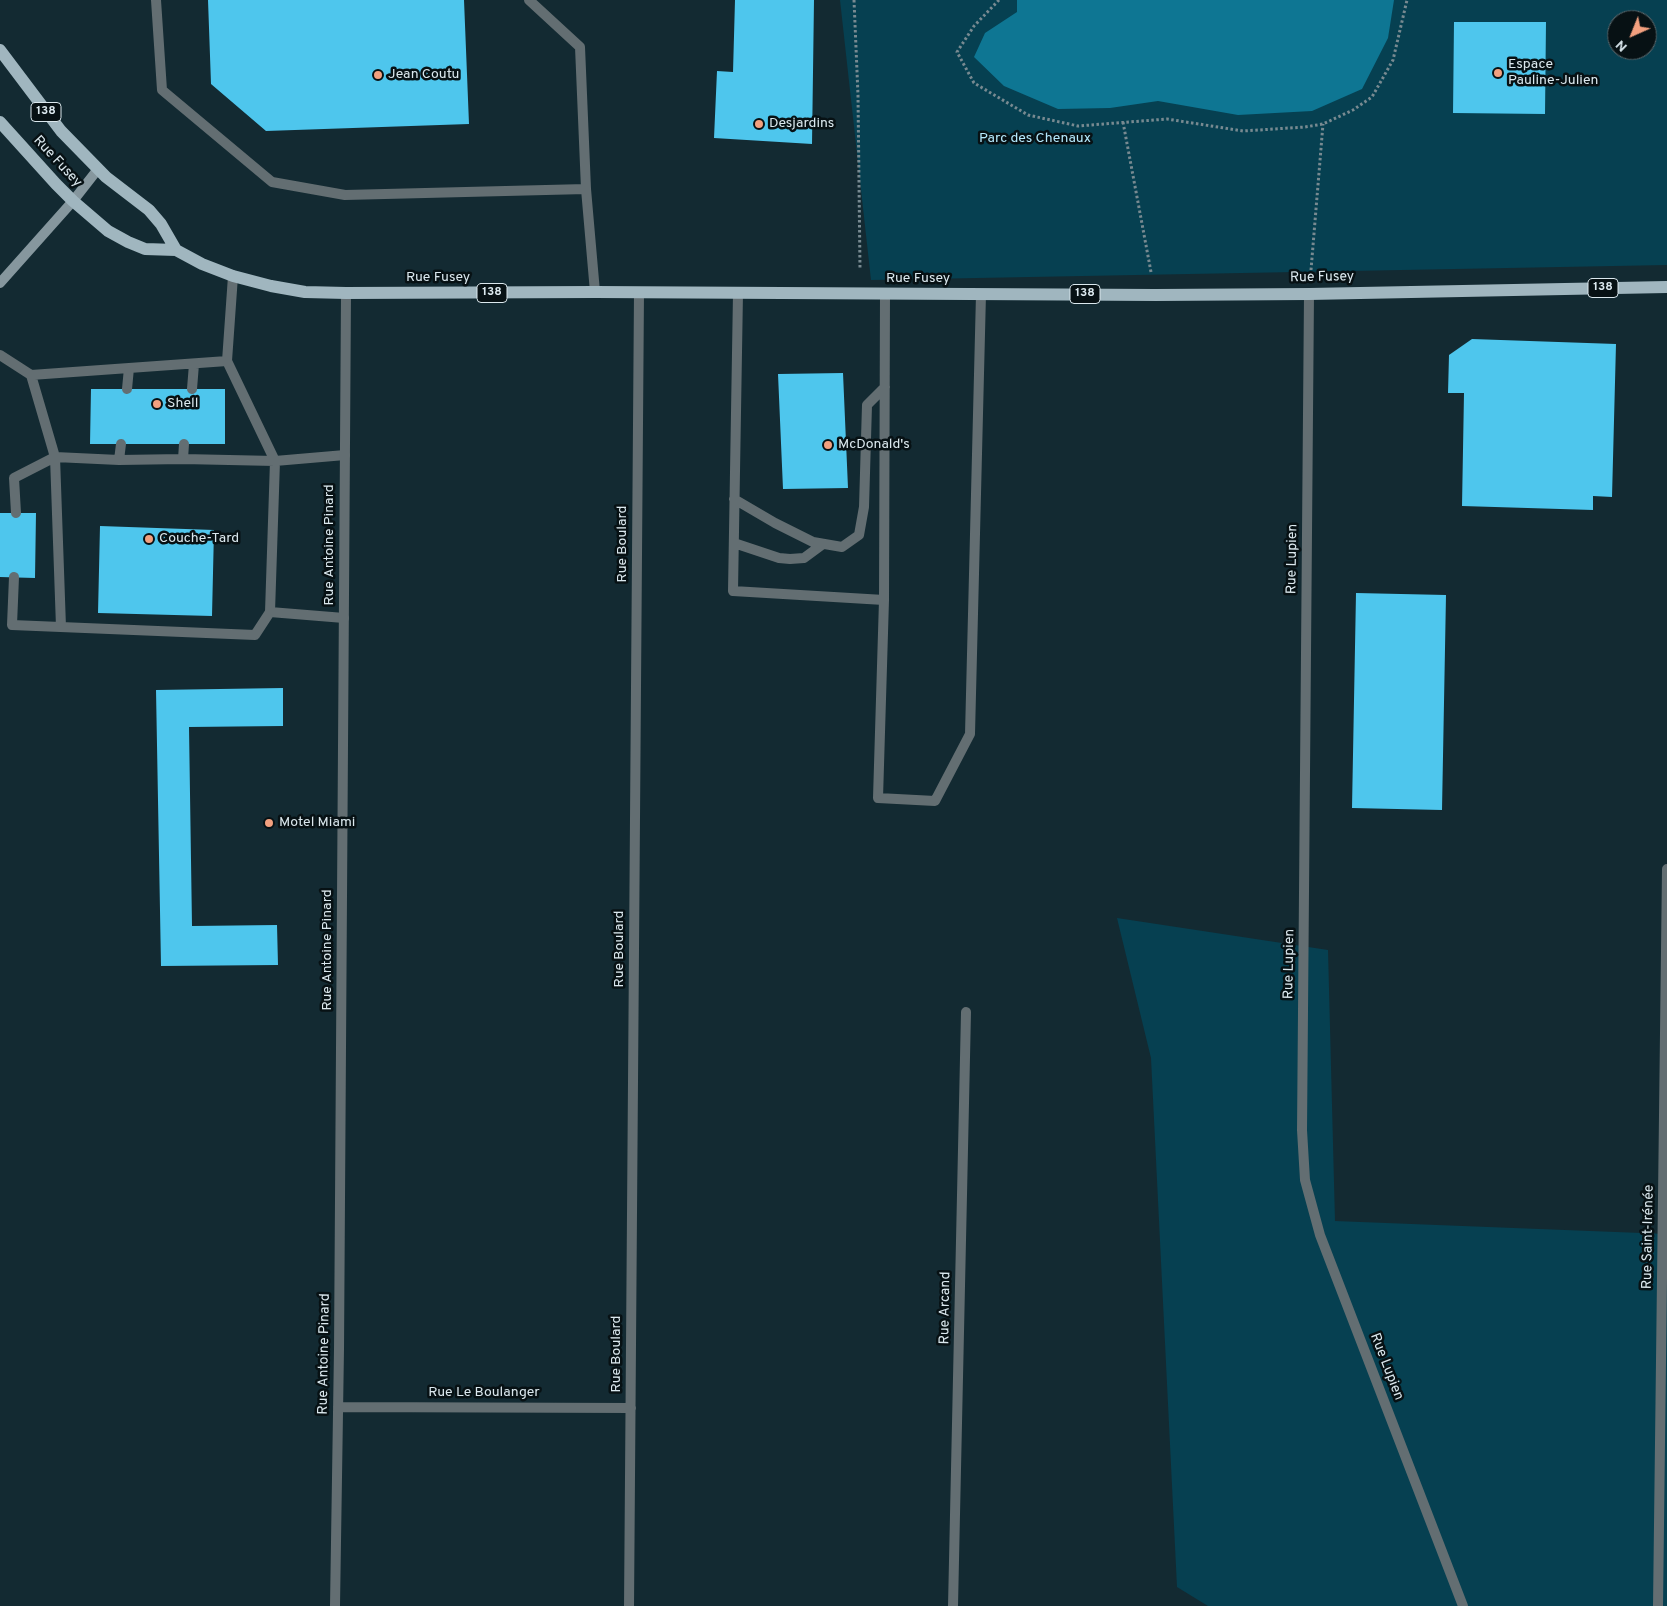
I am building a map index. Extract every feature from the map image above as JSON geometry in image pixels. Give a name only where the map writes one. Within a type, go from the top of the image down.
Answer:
[{"type":"main road","name":"Rue Fusey","points":[[0,50],[49,117],[81,154],[98,170],[149,210],[161,224],[176,250]]},
{"type":"main road","name":"Rue Fusey","points":[[0,122],[73,201],[108,231],[146,249],[176,250],[202,264],[233,276],[271,286],[297,290],[346,293],[1310,294],[1667,287]]},
{"type":"street","points":[[156,0],[162,90],[272,182],[346,195],[586,189]]},
{"type":"street","points":[[529,0],[580,47],[586,189],[595,292]]},
{"type":"street","points":[[0,283],[98,170]]},
{"type":"street","points":[[14,577],[12,625],[254,635],[270,612],[275,462],[227,361],[233,276]]},
{"type":"street","name":"Rue Boulard","points":[[629,1606],[639,292]]},
{"type":"street","name":"Rue Antoine Pinard","points":[[335,1606],[346,293]]},
{"type":"street","points":[[738,293],[733,591],[884,600]]},
{"type":"street","points":[[885,294],[884,600],[878,798],[935,801],[970,734],[982,294]]},
{"type":"street","name":"Rue Lupien","points":[[1310,294],[1302,1130],[1305,1180],[1320,1235],[1463,1606]]},
{"type":"street","points":[[0,355],[31,375],[227,361]]},
{"type":"street","points":[[192,389],[194,364]]},
{"type":"street","points":[[127,389],[129,368]]},
{"type":"street","points":[[31,375],[55,457],[61,627]]},
{"type":"street","points":[[734,499],[813,542],[842,547],[859,535],[864,507],[867,405],[885,387]]},
{"type":"street","points":[[119,460],[121,444]]},
{"type":"street","points":[[183,459],[184,444]]},
{"type":"street","points":[[16,513],[14,478],[55,457],[119,460],[183,459],[275,462],[345,455]]},
{"type":"street","points":[[734,543],[779,558],[790,559],[804,558],[823,544]]},
{"type":"street","points":[[270,612],[344,618]]},
{"type":"street","name":"Rue Saint-Irénée","points":[[1658,1606],[1667,869]]},
{"type":"street","name":"Rue Arcand","points":[[953,1606],[966,1012]]},
{"type":"street","name":"Rue Le Boulanger","points":[[338,1406],[630,1408]]},
{"type":"path","points":[[854,0],[858,95],[860,294]]},
{"type":"path","points":[[999,0],[974,26],[957,52],[974,84],[1028,115],[1078,126],[1167,119],[1243,131],[1323,124],[1353,110],[1372,96],[1393,60],[1407,0]]},
{"type":"path","points":[[1123,122],[1156,294]]},
{"type":"path","points":[[1310,294],[1323,124]]},
{"type":"green space","name":"Parc des Chenaux","points":[[840,0],[1667,0],[1667,265],[871,280]]},
{"type":"green space","points":[[1117,918],[1328,950],[1335,1221],[1667,1234],[1667,1606],[1208,1606],[1177,1587],[1151,1058]]},
{"type":"shaded area","points":[[1017,0],[1394,0],[1388,38],[1362,89],[1312,111],[1238,115],[1158,101],[1110,108],[1058,109],[1004,86],[974,57],[985,33],[1017,12]]},
{"type":"building","points":[[208,0],[464,0],[469,124],[266,131],[211,84]]},
{"type":"building","points":[[735,0],[814,0],[812,144],[714,138],[717,71],[733,72]]},
{"type":"building","points":[[1454,22],[1546,22],[1545,114],[1453,113]]},
{"type":"building","points":[[1472,339],[1616,344],[1612,497],[1593,496],[1593,510],[1462,506],[1464,393],[1448,393],[1449,355]]},
{"type":"building","points":[[843,373],[848,488],[783,489],[778,374]]},
{"type":"building","points":[[91,389],[225,389],[225,444],[90,444]]},
{"type":"building","points":[[0,513],[36,513],[35,578],[0,577]]},
{"type":"building","points":[[100,526],[214,530],[212,616],[98,613]]},
{"type":"building","points":[[1356,593],[1446,595],[1442,810],[1352,808]]},
{"type":"building","points":[[283,688],[283,726],[189,727],[192,926],[277,925],[278,965],[161,966],[156,690]]},
{"type":"place","name":"Espace Pauline-Julien","points":[[1498,73]]},
{"type":"place","name":"Jean Coutu","points":[[378,75]]},
{"type":"place","name":"Desjardins","points":[[759,124]]},
{"type":"place","name":"Shell","points":[[157,404]]},
{"type":"place","name":"McDonald's","points":[[828,445]]},
{"type":"place","name":"Couche-Tard","points":[[149,539]]},
{"type":"place","name":"Motel Miami","points":[[269,823]]}]
